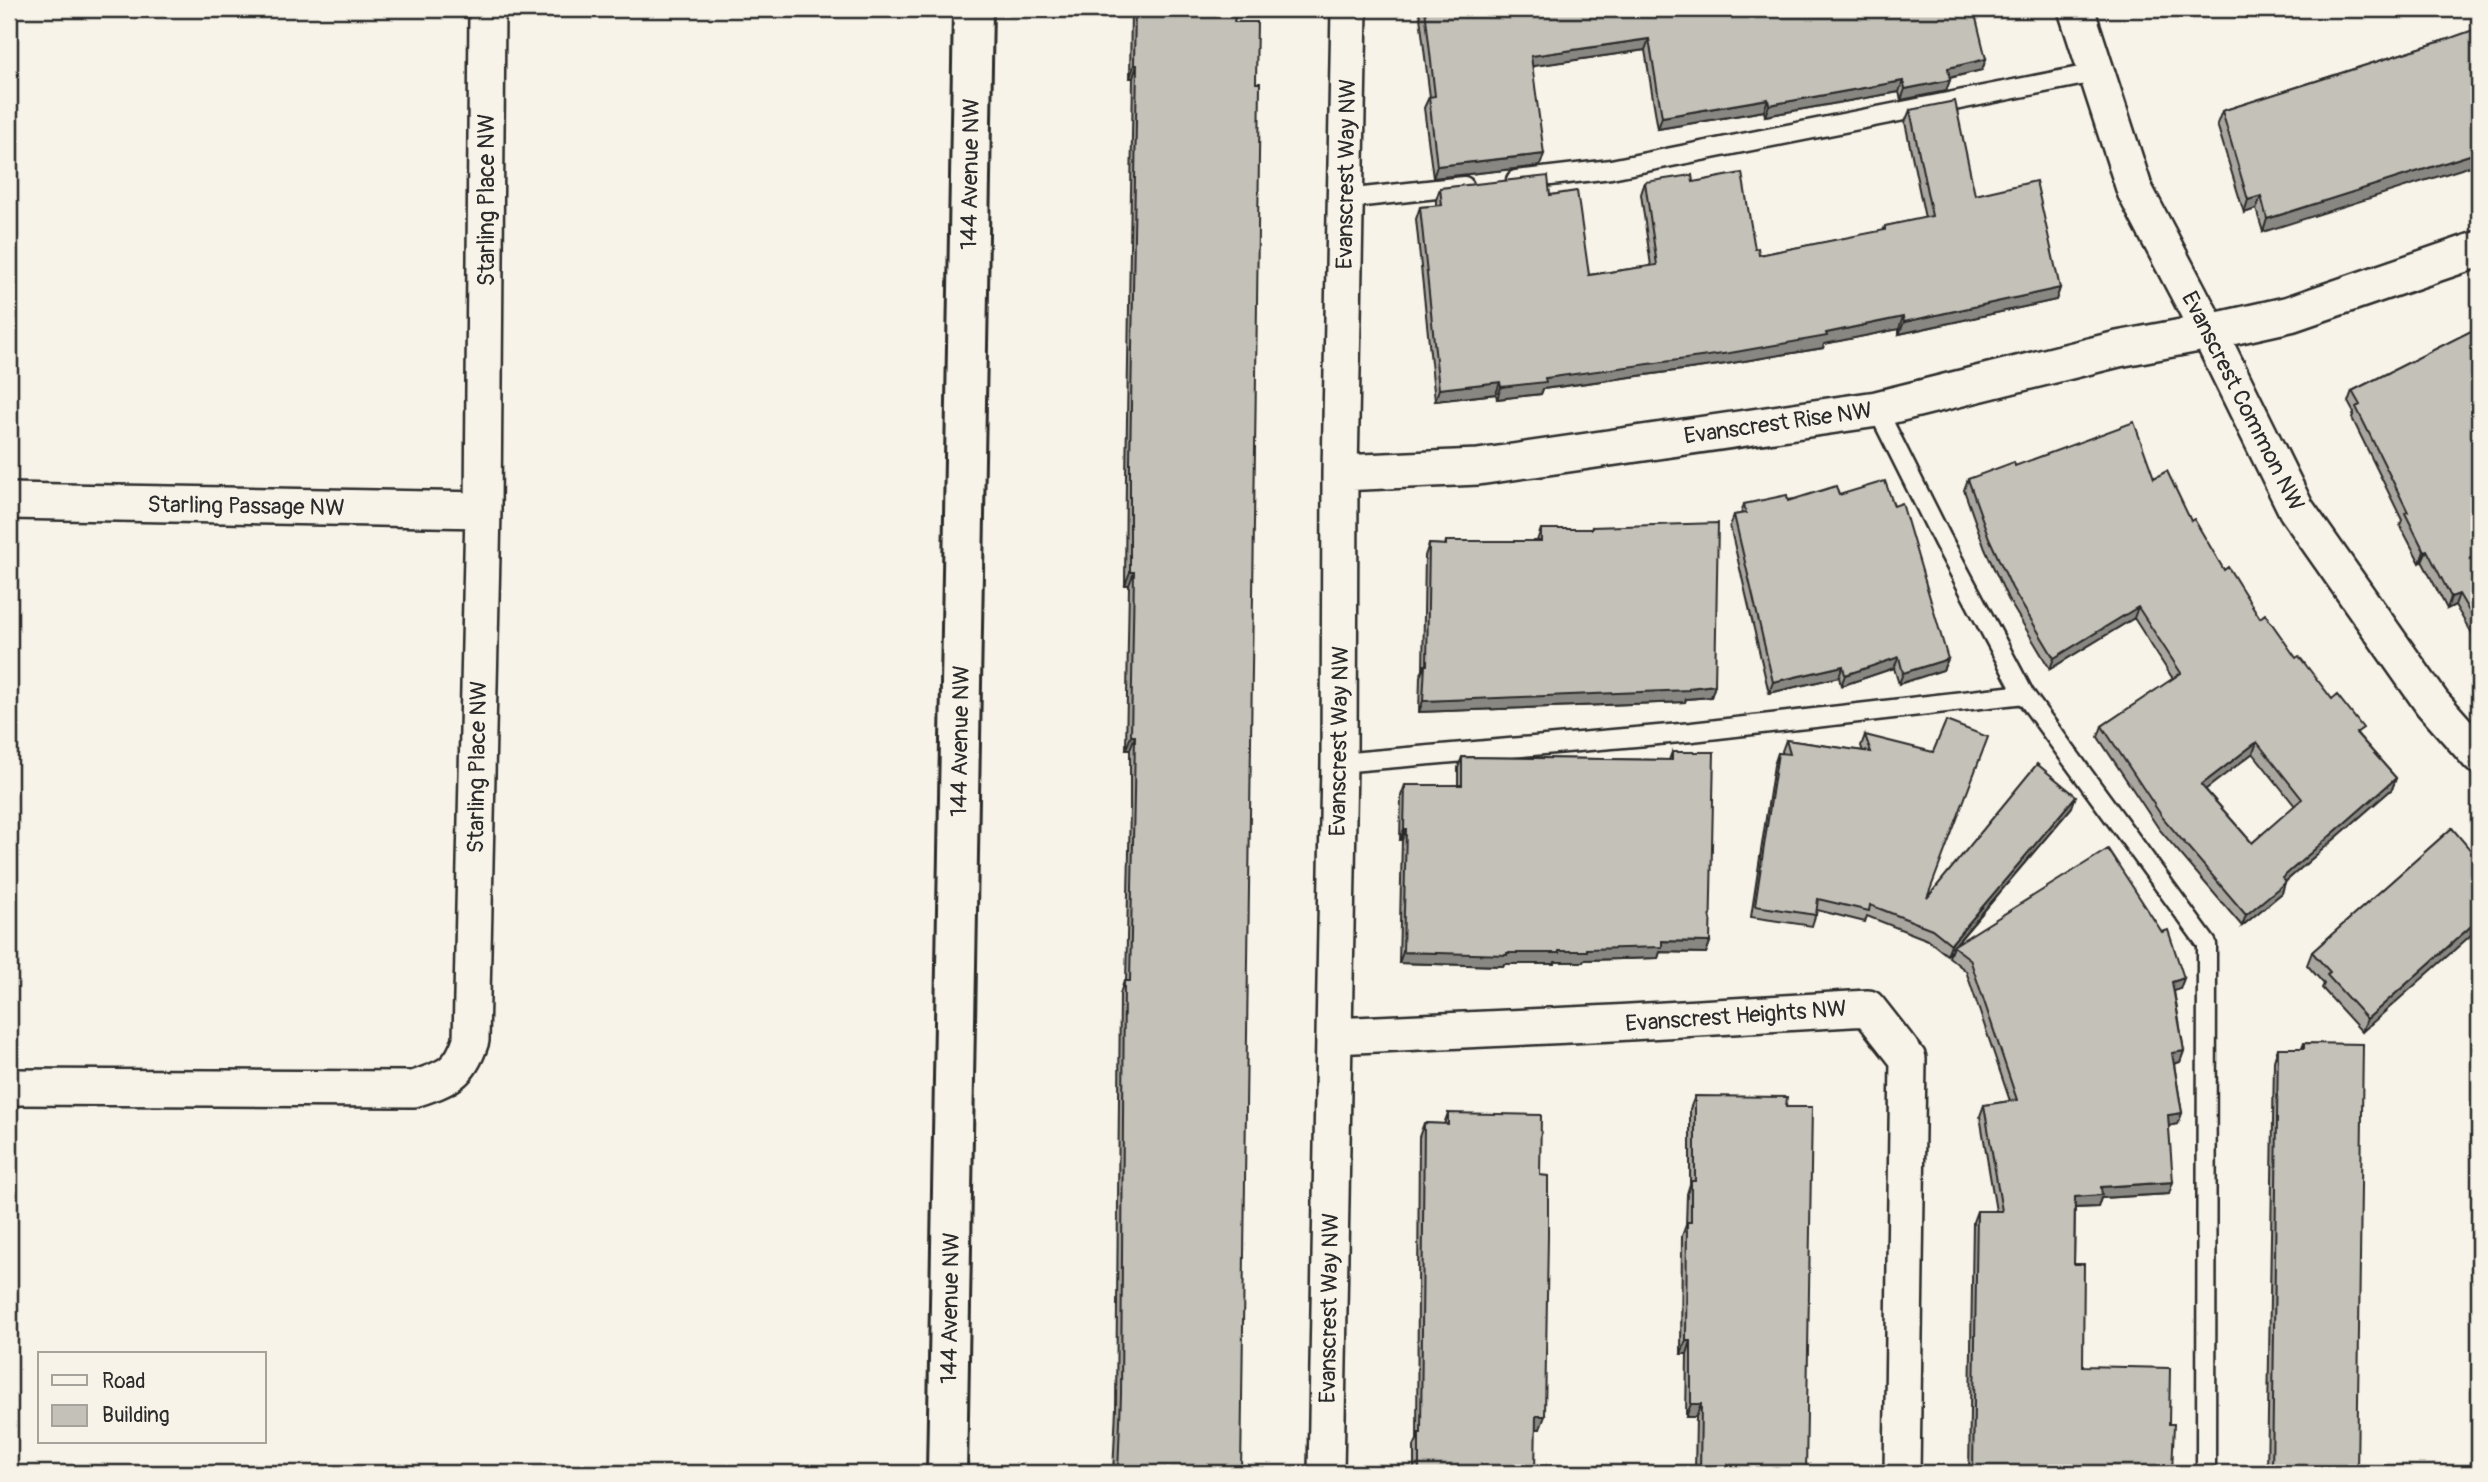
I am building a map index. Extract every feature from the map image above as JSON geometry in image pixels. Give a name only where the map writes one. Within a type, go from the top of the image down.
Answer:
[{"type":"main road","name":"144 Avenue NW","points":[[947,1473],[974,9]]},
{"type":"street","name":"Starling Place NW","points":[[9,1087],[414,1088],[438,1081],[454,1072],[465,1059],[471,1040],[483,510],[487,9]]},
{"type":"street","name":"Evanscrest Way NW","points":[[1326,1473],[1349,9]]},
{"type":"street","name":"Evanscrest Common NW","points":[[2076,9],[2135,191],[2209,332],[2296,509],[2431,703],[2479,756]]},
{"type":"street","name":"Evanscrest Rise NW","points":[[1340,473],[1478,467],[1877,409],[2118,349],[2290,314],[2479,249]]},
{"type":"street","name":"Starling Passage NW","points":[[9,501],[483,510]]},
{"type":"street","name":"Evanscrest Heights NW","points":[[1334,1036],[1626,1023],[1868,1008],[1908,1059],[1902,1473]]},
{"type":"lane","points":[[1346,199],[1611,169],[2095,73]]},
{"type":"lane","points":[[1877,409],[2024,694],[2207,944],[2206,1473]]},
{"type":"lane","points":[[1339,762],[1692,732],[2024,694]]},
{"type":"building","points":[[1135,9],[1236,9],[1234,22],[1257,22],[1256,83],[1260,83],[1241,1473],[1118,1473],[1124,981],[1130,981],[1135,736],[1131,736],[1134,572],[1130,572],[1130,462],[1137,65],[1134,65]]},
{"type":"building","points":[[1425,9],[1971,9],[1974,10],[1986,59],[1948,68],[1950,80],[1905,89],[1903,81],[1769,105],[1768,99],[1662,117],[1649,39],[1531,56],[1544,154],[1437,166],[1429,97],[1435,96]]},
{"type":"building","points":[[2479,28],[2479,152],[2267,219],[2261,196],[2248,200],[2222,111]]},
{"type":"building","points":[[1955,101],[1975,195],[2036,181],[2060,288],[1904,322],[1903,317],[1826,333],[1827,336],[1730,353],[1545,378],[1546,382],[1501,387],[1500,382],[1439,389],[1420,207],[1442,205],[1440,188],[1548,176],[1550,195],[1577,191],[1589,275],[1657,265],[1645,182],[1692,175],[1693,182],[1742,173],[1755,249],[1758,248],[1759,255],[1885,230],[1885,226],[1932,216],[1910,110]]},
{"type":"building","points":[[2479,327],[2479,628],[2459,594],[2451,597],[2427,550],[2424,551],[2405,513],[2408,512],[2356,407],[2360,405],[2352,391]]},
{"type":"building","points":[[2134,422],[2154,478],[2167,471],[2191,521],[2194,519],[2224,570],[2228,567],[2260,618],[2265,614],[2296,658],[2299,656],[2332,699],[2337,695],[2363,728],[2356,733],[2396,778],[2282,878],[2286,882],[2246,915],[2163,818],[2102,726],[2181,673],[2138,607],[2054,658],[2012,588],[1989,538],[1968,479],[2014,462],[2015,466]],"holes":[[[2257,742],[2302,799],[2252,843],[2201,785]]]},
{"type":"building","points":[[1885,481],[1894,506],[1902,503],[1948,659],[1903,673],[1899,657],[1845,675],[1843,666],[1773,682],[1734,515],[1746,513],[1744,504],[1787,495],[1788,501],[1836,486],[1839,495]]},
{"type":"building","points":[[1718,523],[1715,685],[1689,690],[1423,701],[1427,665],[1429,544],[1446,545],[1446,541],[1541,541],[1541,529]]},
{"type":"building","points":[[1946,721],[1988,737],[1927,898],[2037,764],[2076,796],[1951,944],[1932,929],[1870,905],[1869,911],[1818,899],[1816,915],[1755,906],[1778,753],[1790,754],[1786,740],[1871,752],[1865,735],[1933,752]]},
{"type":"building","points":[[1672,752],[1714,752],[1710,942],[1662,941],[1662,947],[1507,955],[1403,952],[1405,785],[1462,785],[1462,757],[1672,760]]},
{"type":"building","points":[[2452,828],[2479,860],[2479,919],[2367,1019],[2327,975],[2330,972],[2312,952]]},
{"type":"building","points":[[2108,849],[2162,932],[2168,930],[2184,978],[2172,982],[2184,1051],[2172,1053],[2182,1113],[2168,1115],[2173,1182],[2101,1187],[2102,1195],[2075,1197],[2074,1264],[2084,1264],[2083,1366],[2170,1368],[2169,1424],[2174,1424],[2172,1473],[1977,1473],[1973,1471],[1977,1211],[2002,1211],[1984,1105],[2017,1100],[1970,959],[1953,946]]},
{"type":"building","points":[[2304,1043],[2363,1044],[2357,1473],[2272,1473],[2278,1048],[2304,1048]]},
{"type":"building","points":[[1695,1096],[1787,1097],[1786,1107],[1812,1107],[1806,1473],[1700,1473],[1701,1404],[1691,1404],[1691,1341],[1686,1341],[1687,1222],[1691,1222],[1691,1181],[1695,1181]]},
{"type":"building","points":[[1448,1113],[1541,1115],[1540,1175],[1548,1176],[1545,1416],[1536,1416],[1535,1473],[1419,1473],[1424,1123],[1448,1124]]},
{"type":"building","points":[[2479,1454],[2479,1473],[2464,1473]]}]
